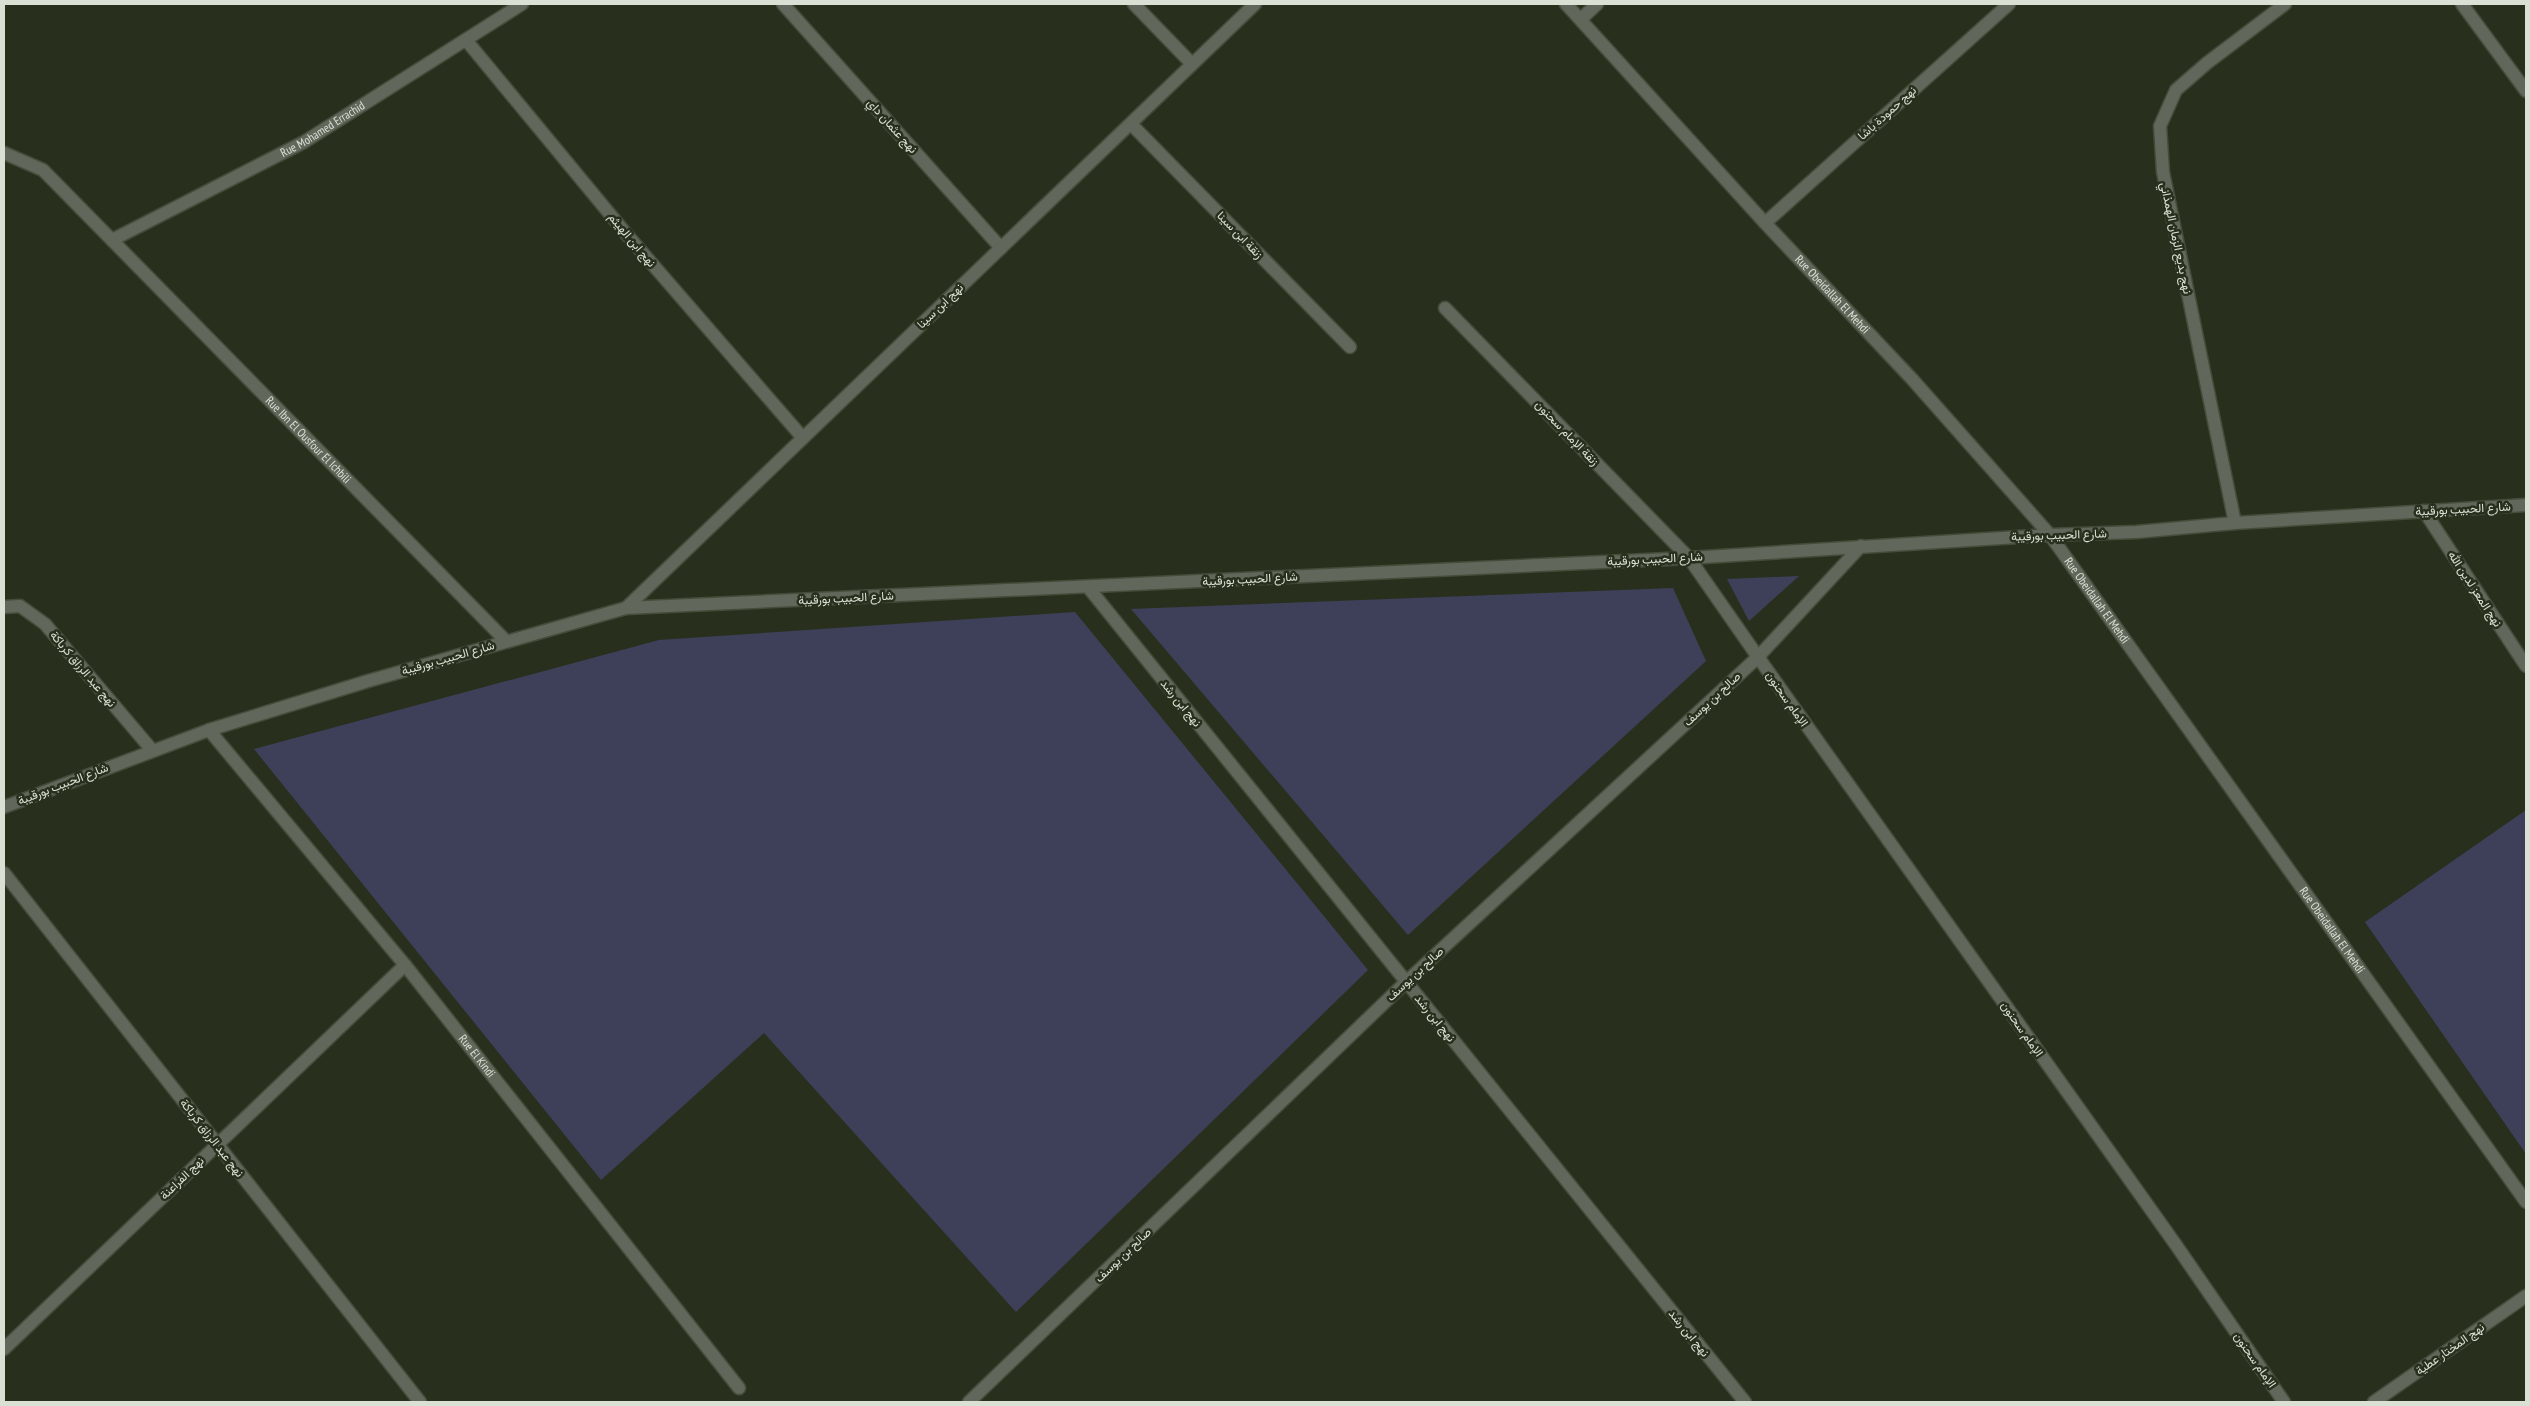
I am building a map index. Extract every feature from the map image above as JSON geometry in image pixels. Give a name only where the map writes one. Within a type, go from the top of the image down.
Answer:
[{"type":"street","name":"Rue Mohamed Errachid","points":[[112,240],[304,142],[522,4]]},
{"type":"street","name":"نهج عثمان داي","points":[[783,4],[1001,248]]},
{"type":"street","points":[[1134,4],[1192,64]]},
{"type":"street","name":"نهج ابن سينا","points":[[626,608],[1255,4]]},
{"type":"street","name":"Rue Obeidallah El Mehdi","points":[[1566,4],[1765,222],[1912,379],[2050,535],[2104,614],[2526,1202]]},
{"type":"street","points":[[1581,19],[1597,4]]},
{"type":"street","name":"نهج حمودة باشا","points":[[1765,222],[2009,4]]},
{"type":"street","name":"نهج بديع الزمان الهمذاني","points":[[2236,523],[2162,172],[2160,126],[2176,90],[2207,63],[2285,4]]},
{"type":"street","points":[[2462,4],[2526,91]]},
{"type":"street","name":"نهج ابن الهيثم","points":[[466,40],[628,236],[803,438]]},
{"type":"street","name":"زنقة ابن سينا","points":[[1131,124],[1350,347]]},
{"type":"street","name":"Rue Ibn El Ousfour El Ichbili","points":[[4,153],[43,170],[506,641]]},
{"type":"street","name":"زنقة الإمام سحنون","points":[[1445,308],[1689,558],[1758,657]]},
{"type":"street","name":"شارع الحبيب بورقيبة","points":[[4,807],[209,730],[506,641],[626,608],[1689,558],[2050,535],[2136,532],[2236,523],[2526,505]]},
{"type":"street","name":"نهج المعز لدين الله","points":[[2424,511],[2526,666]]},
{"type":"street","name":"صالح بن يوسف","points":[[969,1402],[1406,982],[1758,657],[1861,546]]},
{"type":"street","name":"نهج ابن رشد","points":[[1088,587],[1745,1402]]},
{"type":"street","name":"نهج عبد الرزاق كرباكة","points":[[4,607],[20,606],[45,624],[152,750]]},
{"type":"street","name":"الإمام سحنون","points":[[1758,657],[2159,1221],[2284,1402]]},
{"type":"street","name":"Rue El Kindi","points":[[209,730],[405,965],[739,1388]]},
{"type":"street","name":"نهج عبد الرزاق كرباكة","points":[[4,873],[420,1402]]},
{"type":"street","name":"نهج الفراعنة","points":[[4,1349],[405,965]]},
{"type":"street","name":"نهج المختار عطية","points":[[2374,1402],[2526,1296]]},
{"type":"shaded area","points":[[1799,576],[1749,621],[1727,579]]},
{"type":"shaded area","points":[[1673,588],[1706,661],[1408,935],[1131,609]]},
{"type":"shaded area","points":[[1075,612],[1368,970],[1016,1312],[764,1033],[601,1180],[254,749],[659,640]]},
{"type":"shaded area","points":[[2526,810],[2526,1154],[2365,922]]}]
